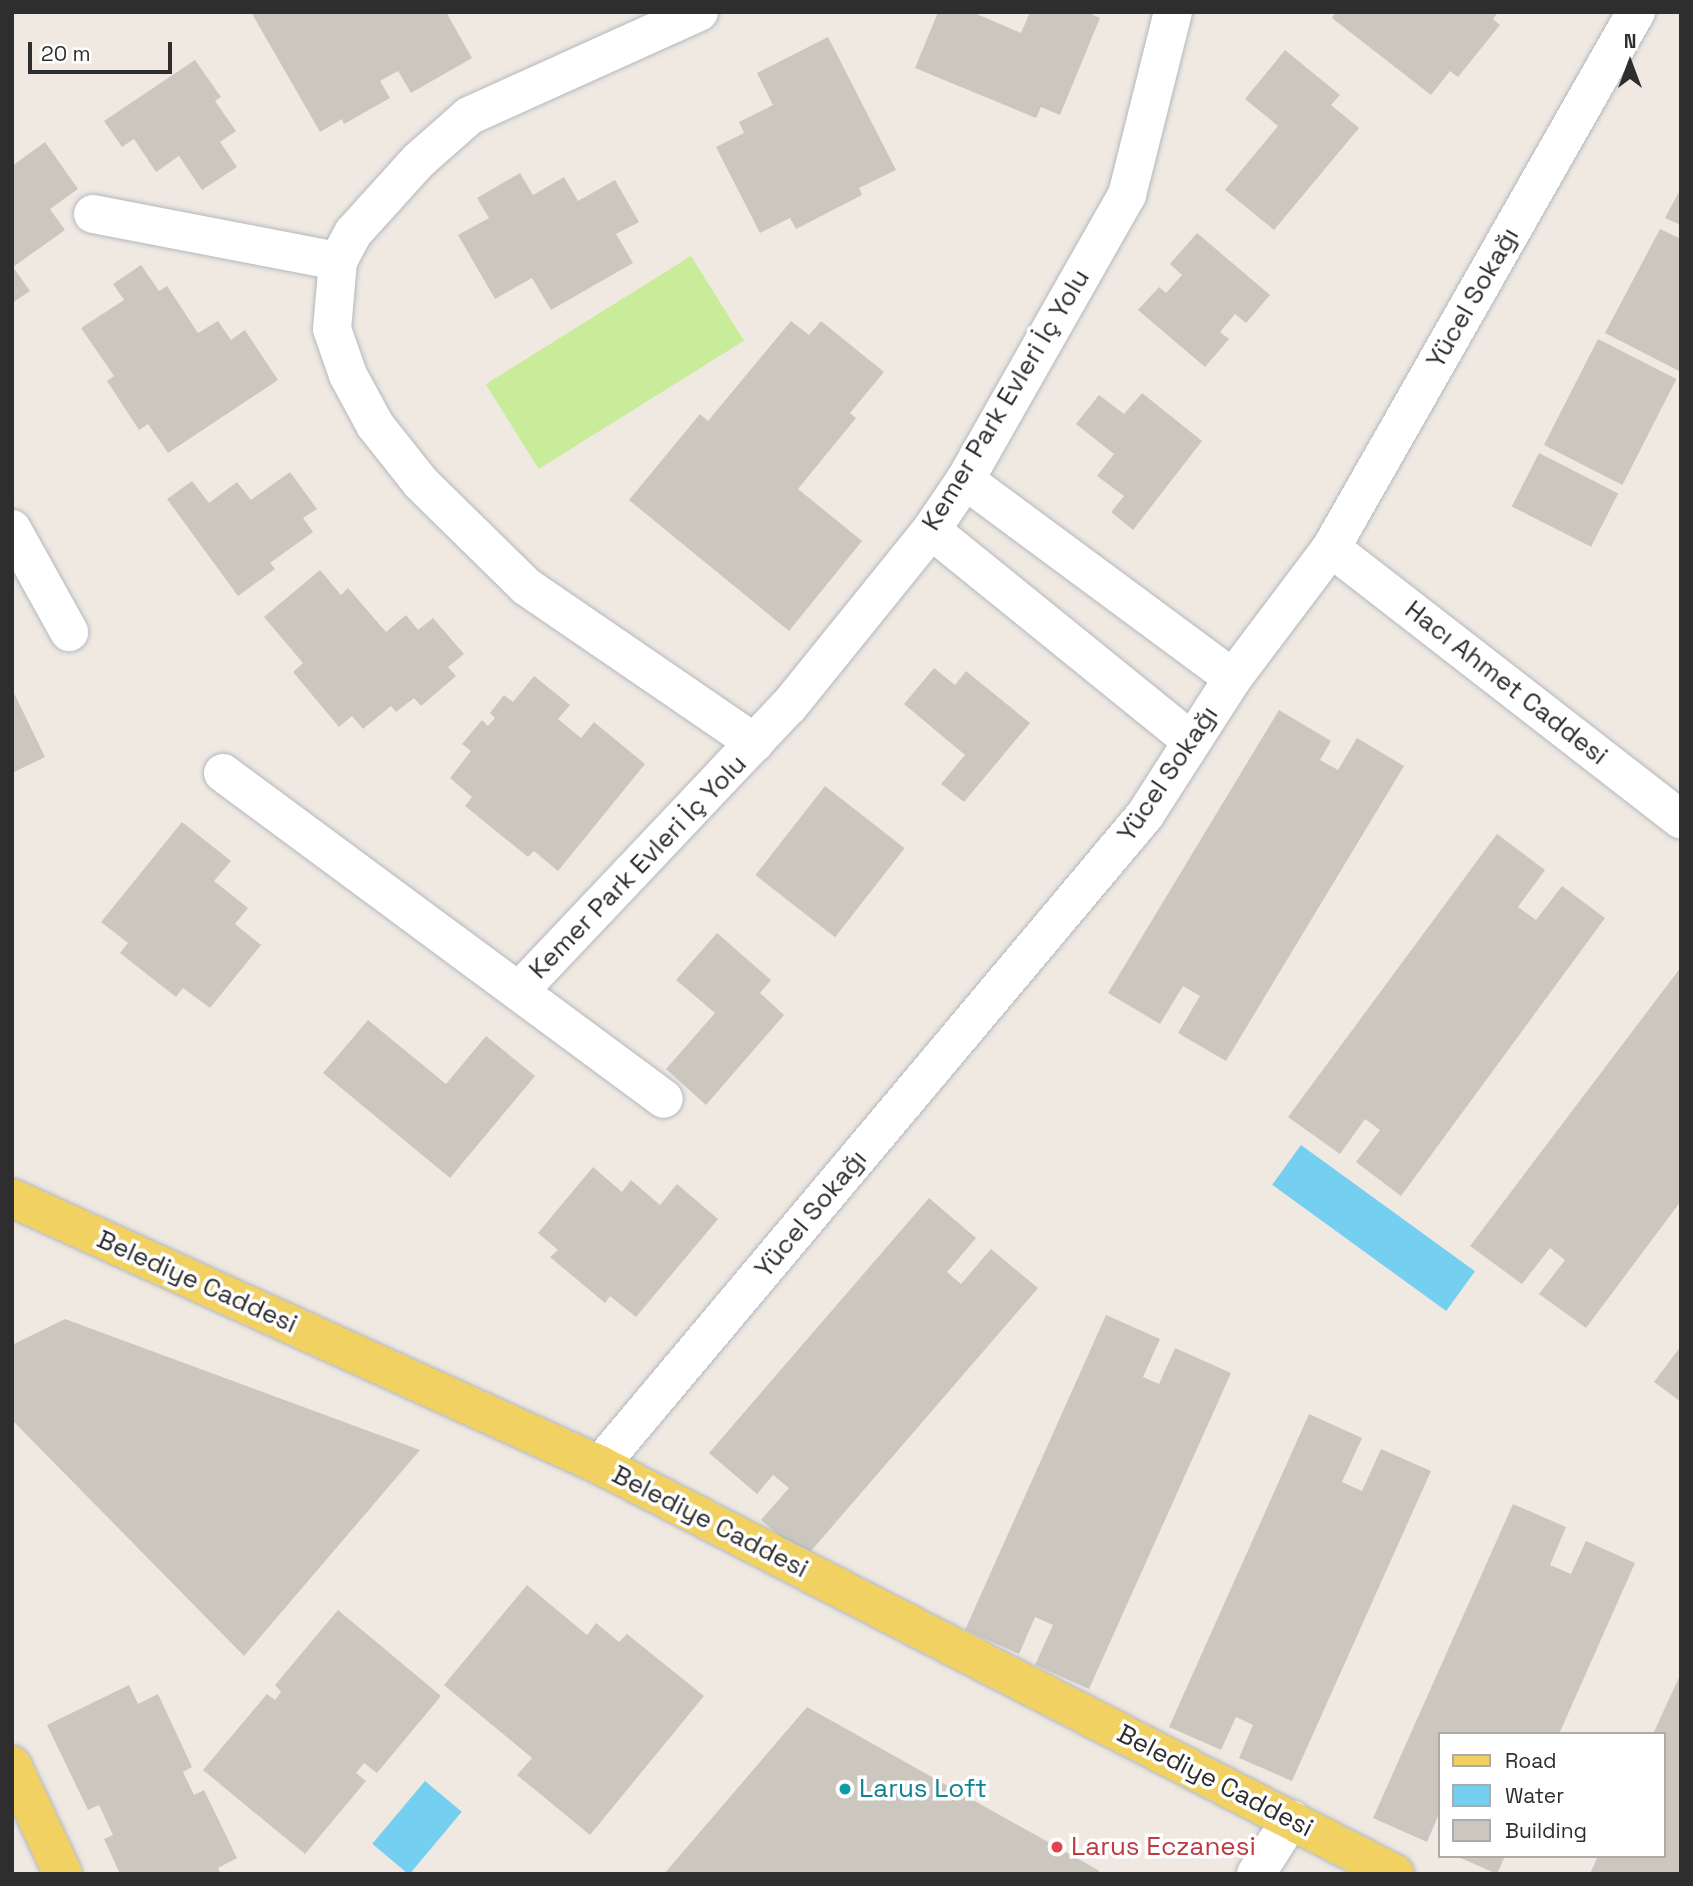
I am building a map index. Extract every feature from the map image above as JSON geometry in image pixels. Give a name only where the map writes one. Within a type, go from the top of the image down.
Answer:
[{"type":"main road","name":"Belediye Caddesi","points":[[12,1198],[600,1465],[1395,1874]]},
{"type":"main road","points":[[12,1765],[63,1874]]},
{"type":"street","name":"Kemer Park Evleri İç Yolu","points":[[699,12],[470,116],[418,161],[352,233],[338,261],[331,329],[348,375],[375,425],[421,484],[527,587],[755,743]]},
{"type":"street","name":"Kemer Park Evleri İç Yolu","points":[[520,990],[755,743],[931,530],[965,480],[1127,195],[1173,12]]},
{"type":"street","name":"Yücel Sokağı","points":[[600,1465],[1145,815],[1233,678],[1331,548],[1636,12]]},
{"type":"street","points":[[93,214],[338,261]]},
{"type":"street","points":[[965,480],[1233,678]]},
{"type":"street","points":[[12,529],[69,632]]},
{"type":"street","points":[[931,530],[1192,741]]},
{"type":"street","name":"Hacı Ahmet Caddesi","points":[[1331,548],[1681,819]]},
{"type":"street","points":[[223,773],[664,1099]]},
{"type":"street","points":[[1256,1874],[1291,1819]]},
{"type":"green space","points":[[691,256],[744,341],[539,469],[486,384]]},
{"type":"water","points":[[1301,1145],[1475,1271],[1446,1311],[1272,1185]]},
{"type":"water","points":[[425,1781],[462,1812],[410,1874],[372,1844]]},
{"type":"building","points":[[251,12],[446,12],[472,58],[411,93],[398,71],[380,81],[390,98],[344,124],[342,119],[320,132]]},
{"type":"building","points":[[938,12],[972,12],[1021,33],[1030,12],[1087,12],[1100,18],[1060,115],[1041,107],[1036,118],[915,68]]},
{"type":"building","points":[[1336,12],[1498,12],[1493,19],[1500,25],[1458,77],[1450,71],[1431,95],[1332,18]]},
{"type":"building","points":[[828,37],[896,170],[859,188],[862,195],[796,229],[790,218],[760,233],[716,147],[744,133],[739,122],[773,105],[757,73]]},
{"type":"building","points":[[1285,50],[1340,95],[1331,105],[1359,128],[1274,230],[1225,190],[1278,126],[1245,99]]},
{"type":"building","points":[[195,60],[221,97],[215,101],[236,131],[220,142],[237,167],[202,190],[179,156],[156,172],[134,139],[122,147],[104,121]]},
{"type":"building","points":[[45,142],[78,189],[50,209],[65,230],[13,267],[30,291],[12,303],[12,166]]},
{"type":"building","points":[[520,173],[533,195],[564,177],[578,201],[615,180],[639,222],[616,234],[633,263],[551,310],[532,278],[495,299],[458,235],[489,218],[477,198]]},
{"type":"building","points":[[1681,188],[1681,225],[1665,218]]},
{"type":"building","points":[[1660,229],[1681,239],[1681,372],[1605,333]]},
{"type":"building","points":[[1197,233],[1270,295],[1246,323],[1235,314],[1220,332],[1229,339],[1205,367],[1138,310],[1159,287],[1166,293],[1182,275],[1170,264]]},
{"type":"building","points":[[141,265],[159,291],[167,286],[198,333],[218,321],[231,340],[245,330],[278,380],[168,453],[148,424],[139,430],[107,381],[114,376],[81,328],[124,300],[113,284]]},
{"type":"building","points":[[791,321],[809,335],[821,321],[884,372],[850,413],[856,418],[798,489],[862,541],[789,631],[629,500],[700,414],[708,421]]},
{"type":"building","points":[[1598,339],[1676,379],[1622,485],[1544,445]]},
{"type":"building","points":[[1142,393],[1202,441],[1133,530],[1111,512],[1124,496],[1097,476],[1114,454],[1076,424],[1099,395],[1124,414]]},
{"type":"building","points":[[1539,453],[1618,493],[1591,547],[1512,506]]},
{"type":"building","points":[[290,472],[317,509],[303,518],[313,532],[270,563],[275,569],[238,596],[167,499],[192,481],[209,503],[237,482],[251,500]]},
{"type":"building","points":[[320,570],[341,595],[348,588],[386,632],[406,615],[418,630],[433,618],[464,654],[448,667],[456,676],[421,706],[414,698],[396,712],[391,706],[363,729],[352,716],[339,727],[293,672],[303,663],[264,617]]},
{"type":"building","points":[[934,668],[955,685],[966,671],[1030,723],[964,802],[941,784],[965,755],[904,704]]},
{"type":"building","points":[[534,676],[570,705],[558,719],[581,738],[594,722],[645,764],[558,871],[534,851],[528,857],[465,806],[472,797],[450,778],[471,751],[462,744],[482,720],[488,726],[495,718],[490,713],[504,695],[513,702]]},
{"type":"building","points":[[12,689],[45,757],[12,773]]},
{"type":"building","points":[[1279,710],[1331,741],[1320,760],[1338,770],[1357,738],[1404,766],[1226,1061],[1178,1033],[1200,996],[1183,986],[1160,1024],[1108,993]]},
{"type":"building","points":[[825,786],[905,848],[835,937],[755,875]]},
{"type":"building","points":[[182,822],[231,861],[214,881],[248,908],[235,924],[261,945],[210,1008],[183,988],[176,997],[120,953],[128,943],[101,922]]},
{"type":"building","points":[[1497,834],[1545,870],[1518,907],[1536,920],[1562,886],[1605,918],[1401,1196],[1356,1162],[1380,1130],[1365,1119],[1340,1154],[1288,1117]]},
{"type":"building","points":[[717,933],[771,980],[760,993],[784,1015],[706,1105],[666,1069],[715,1013],[676,980]]},
{"type":"building","points":[[1681,967],[1681,1201],[1586,1328],[1539,1294],[1565,1260],[1550,1248],[1522,1284],[1470,1246]]},
{"type":"building","points":[[368,1020],[446,1084],[486,1036],[535,1076],[450,1178],[323,1073]]},
{"type":"building","points":[[593,1167],[622,1192],[631,1180],[660,1205],[677,1184],[718,1219],[636,1317],[610,1296],[605,1303],[550,1257],[558,1250],[538,1233]]},
{"type":"building","points":[[929,1198],[976,1238],[947,1272],[961,1284],[991,1249],[1038,1288],[805,1558],[761,1520],[789,1488],[773,1475],[757,1494],[709,1453]]},
{"type":"building","points":[[1106,1315],[1160,1339],[1143,1377],[1159,1384],[1175,1348],[1231,1373],[1089,1689],[1035,1665],[1053,1625],[1035,1617],[1019,1654],[965,1630]]},
{"type":"building","points":[[65,1319],[420,1450],[244,1656],[12,1420],[12,1345]]},
{"type":"building","points":[[1681,1346],[1681,1402],[1654,1382]]},
{"type":"building","points":[[1309,1414],[1362,1438],[1342,1482],[1362,1491],[1381,1449],[1431,1471],[1292,1781],[1239,1758],[1253,1725],[1236,1717],[1221,1750],[1169,1727]]},
{"type":"building","points":[[1513,1504],[1566,1527],[1550,1565],[1571,1574],[1586,1541],[1635,1563],[1560,1732],[1438,1732],[1438,1816],[1427,1842],[1373,1818]]},
{"type":"building","points":[[527,1585],[587,1635],[596,1623],[619,1642],[627,1634],[704,1696],[590,1835],[517,1775],[532,1758],[444,1685]]},
{"type":"building","points":[[338,1610],[441,1696],[377,1773],[364,1763],[356,1773],[366,1781],[305,1854],[203,1770],[267,1694],[275,1700],[281,1692],[275,1685]]},
{"type":"building","points":[[1681,1673],[1681,1874],[1590,1874],[1597,1858],[1665,1858],[1665,1732],[1654,1732]]},
{"type":"building","points":[[129,1685],[138,1704],[158,1694],[192,1767],[183,1772],[194,1795],[204,1790],[237,1858],[218,1868],[221,1874],[120,1874],[104,1839],[113,1835],[99,1805],[88,1810],[47,1725]]},
{"type":"building","name":"Larus Loft","points":[[807,1707],[1098,1870],[1101,1874],[664,1874]]},
{"type":"building","points":[[1461,1858],[1504,1858],[1497,1874]]},
{"type":"place","name":"Larus Loft","points":[[845,1789]]},
{"type":"place","name":"Larus Eczanesi","points":[[1057,1847]]}]
